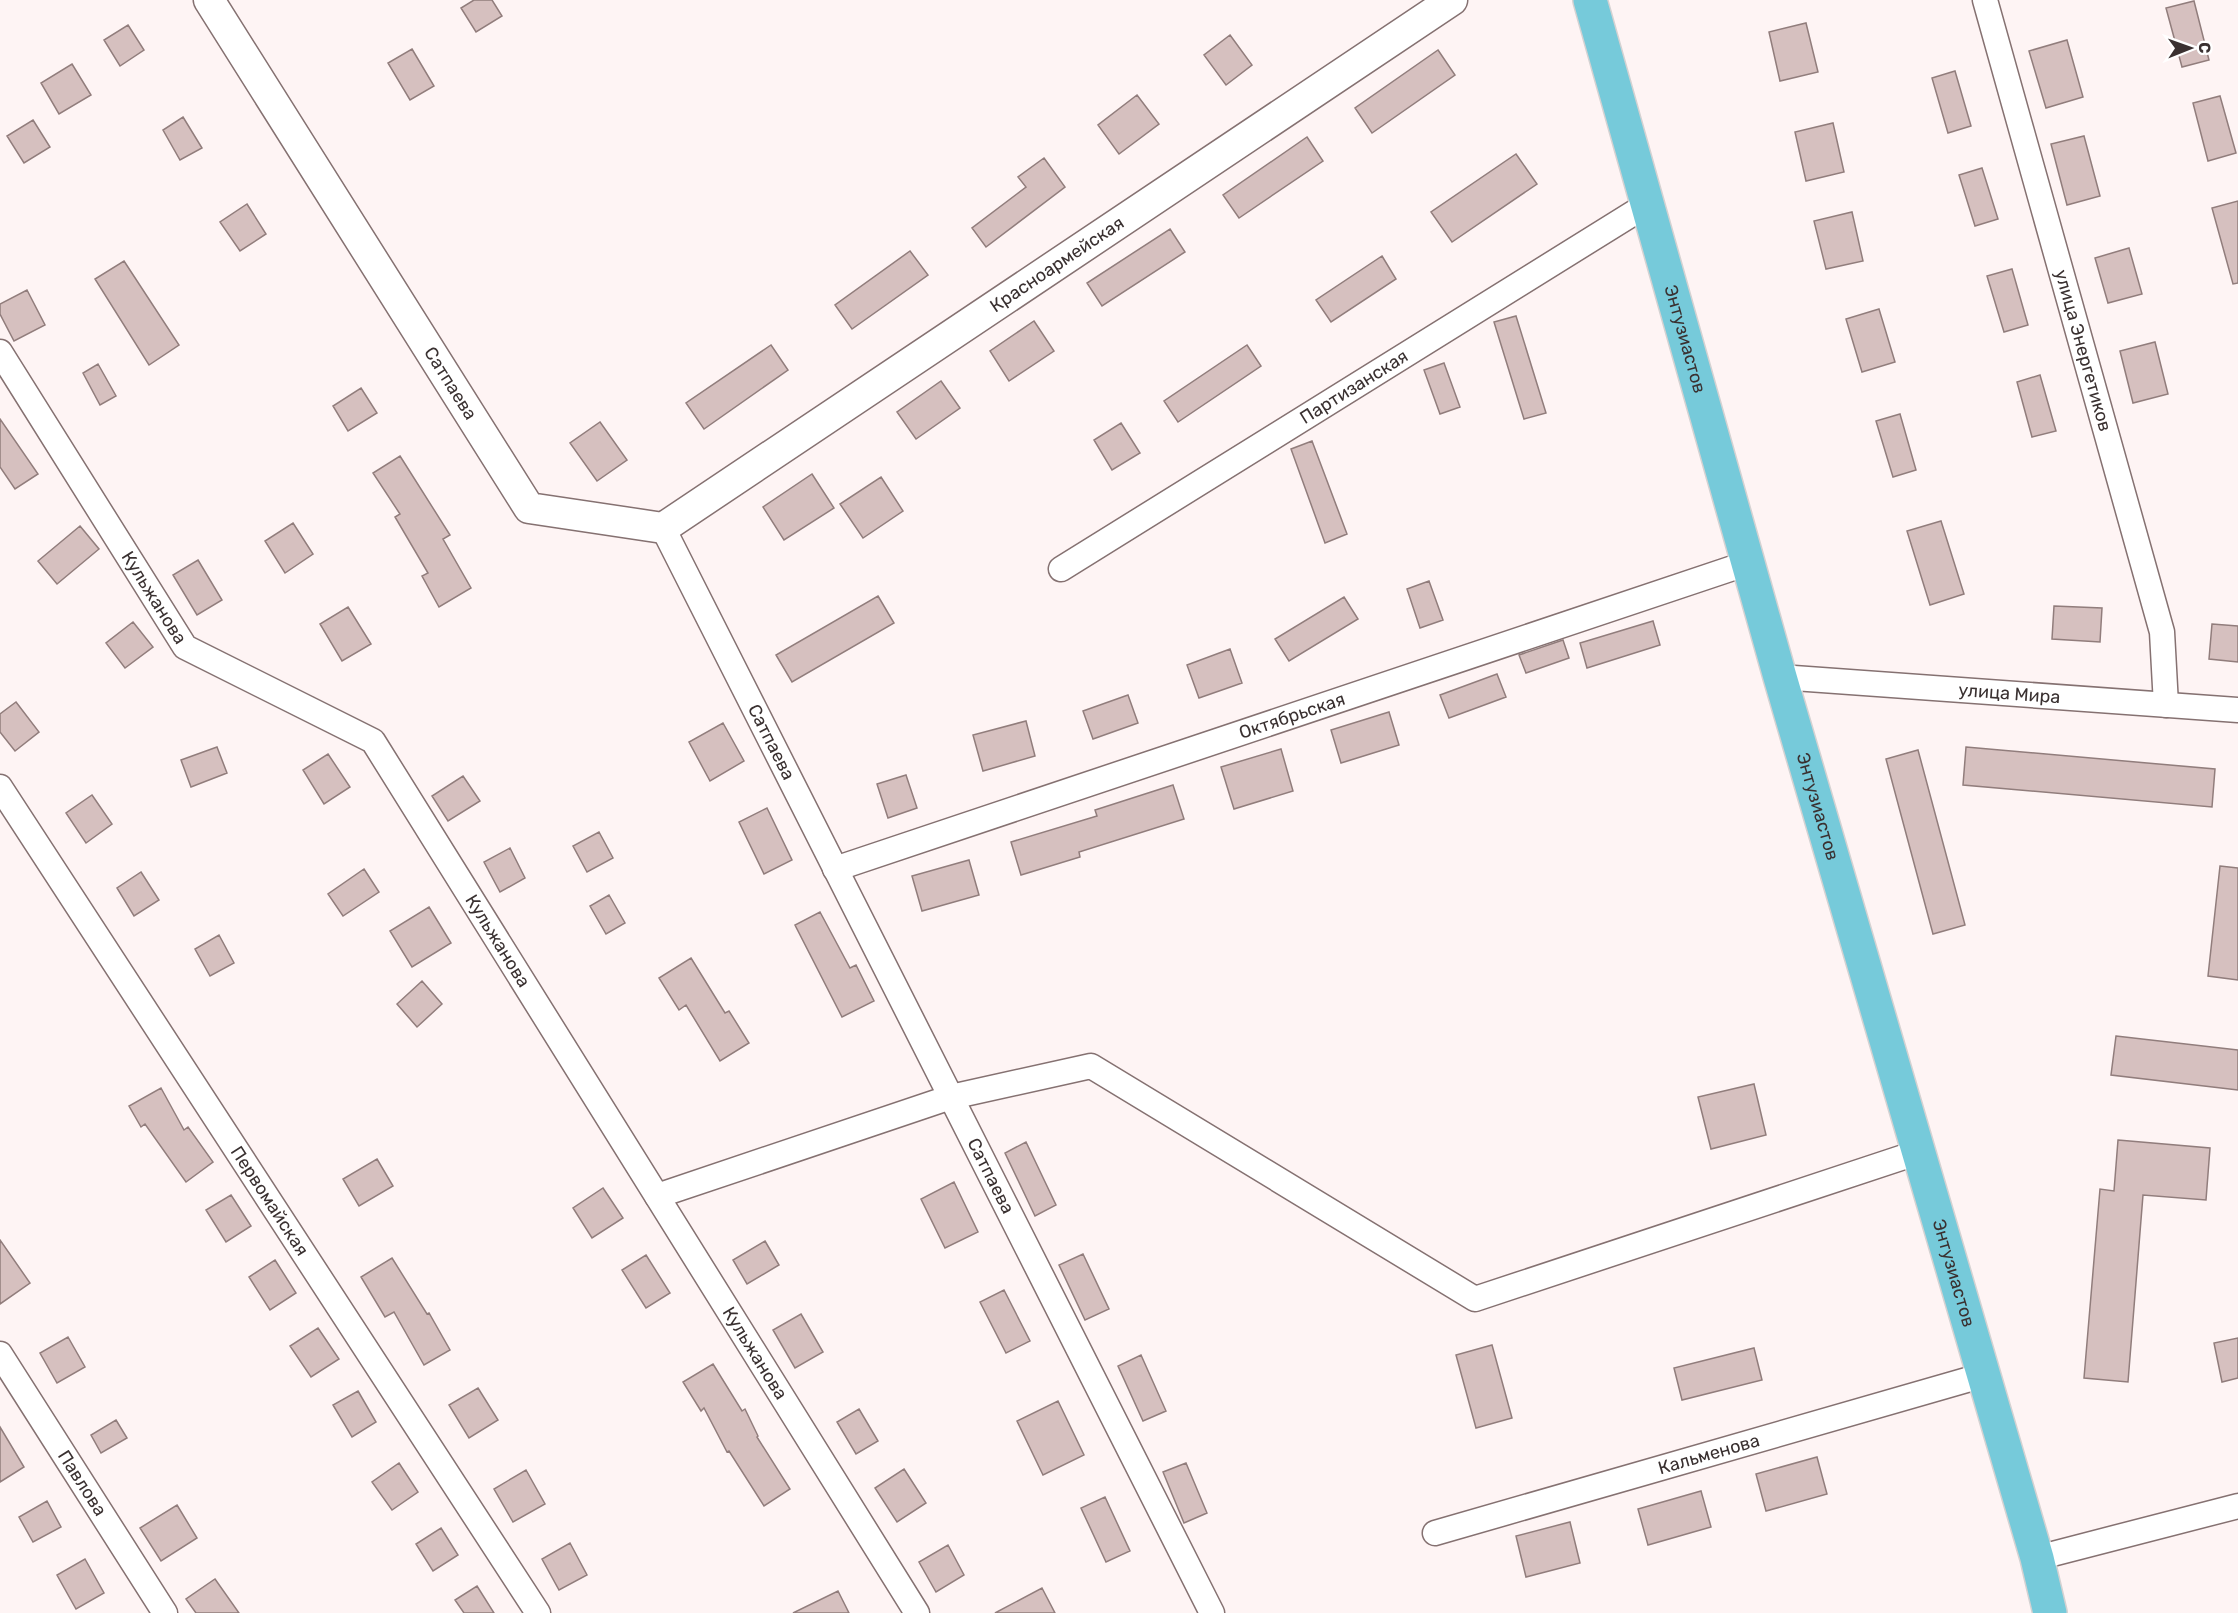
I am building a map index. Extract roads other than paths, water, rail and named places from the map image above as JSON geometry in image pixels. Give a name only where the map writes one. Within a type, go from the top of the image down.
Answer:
[{"type":"main road","name":"Энтузиастов","points":[[1590,0],[1780,677],[2037,1558],[2050,1613]]},
{"type":"street","name":"Сатпаева","points":[[209,0],[529,508],[663,528],[1212,1613]]},
{"type":"street","name":"Красноармейская","points":[[663,528],[1452,0]]},
{"type":"street","name":"улица Энергетиков","points":[[1985,0],[2162,632],[2166,705]]},
{"type":"street","name":"Партизанская","points":[[1060,569],[1648,204]]},
{"type":"street","name":"Кульжанова","points":[[0,352],[185,647],[373,741],[917,1613]]},
{"type":"street","name":"Октябрьская","points":[[835,869],[1748,563]]},
{"type":"street","name":"улица Мира","points":[[1780,677],[2238,710]]},
{"type":"street","name":"Первомайская","points":[[0,787],[538,1613]]},
{"type":"street","points":[[657,1196],[951,1097],[1091,1066],[1475,1299],[1919,1152]]},
{"type":"street","name":"Павлова","points":[[0,1354],[165,1613]]},
{"type":"street","name":"Кальменова","points":[[1435,1533],[1984,1375]]},
{"type":"street","points":[[2037,1558],[2238,1506]]}]
